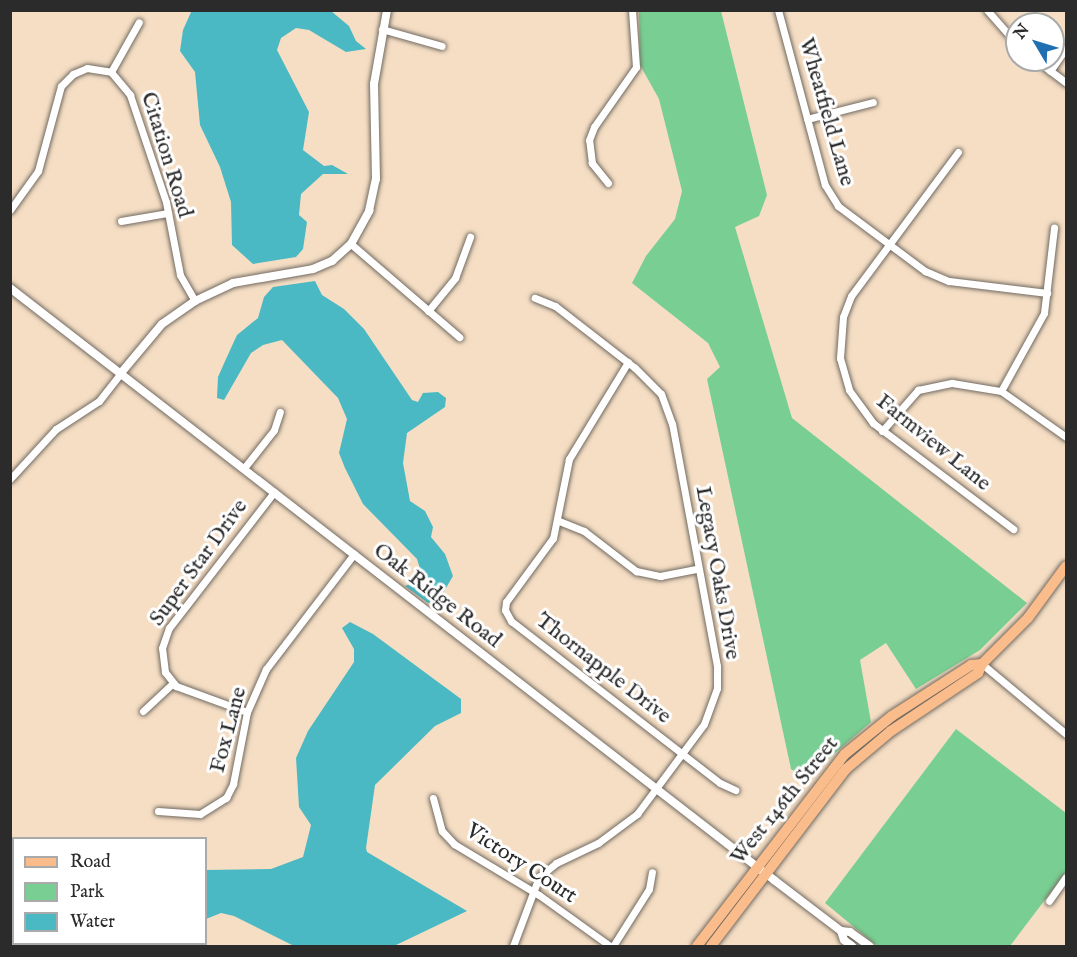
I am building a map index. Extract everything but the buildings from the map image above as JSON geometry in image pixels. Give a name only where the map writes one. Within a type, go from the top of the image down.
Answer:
[{"type":"main road","name":"West 146th Street","points":[[711,946],[822,780],[854,746],[971,665],[982,664],[1017,632],[1066,566]]},
{"type":"main road","name":"West 146th Street","points":[[697,946],[761,870]]},
{"type":"street","points":[[10,479],[56,429],[95,405],[162,324],[195,300],[233,284],[313,269],[332,261],[351,244],[369,211],[376,179],[374,84],[387,10]]},
{"type":"street","points":[[608,183],[592,163],[589,140],[594,128],[636,67],[632,10]]},
{"type":"street","name":"Wheatfield Lane","points":[[778,10],[807,119],[833,200],[888,245],[925,271],[949,281],[1047,292]]},
{"type":"street","points":[[987,10],[1005,30]]},
{"type":"street","points":[[10,210],[38,171],[61,86],[73,74],[87,68],[111,72],[139,22]]},
{"type":"street","points":[[382,29],[442,46]]},
{"type":"street","name":"Citation Road","points":[[111,72],[130,95],[168,213],[177,265],[195,300]]},
{"type":"street","points":[[1052,72],[1066,83]]},
{"type":"street","points":[[807,119],[873,102]]},
{"type":"street","name":"Farmview Lane","points":[[958,152],[851,296],[840,340],[849,390],[863,412],[882,431],[1013,529]]},
{"type":"street","points":[[121,221],[168,213]]},
{"type":"street","points":[[1001,391],[1010,369],[1041,322],[1047,292],[1054,228]]},
{"type":"street","points":[[428,311],[455,278],[470,237]]},
{"type":"street","points":[[351,244],[459,337]]},
{"type":"street","name":"Oak Ridge Road","points":[[10,288],[761,870],[841,931],[850,932],[869,946]]},
{"type":"street","name":"Legacy Oaks Drive","points":[[532,890],[545,870],[597,843],[637,814],[683,754],[710,713],[717,688],[717,666],[668,410],[651,382],[628,362],[555,306],[535,298]]},
{"type":"street","points":[[628,362],[569,459],[559,521],[584,531],[636,571],[660,576],[697,569]]},
{"type":"street","points":[[882,431],[911,395],[933,384],[952,383],[1001,391],[1066,437]]},
{"type":"street","points":[[244,468],[274,430],[280,412]]},
{"type":"street","name":"Super Star Drive","points":[[172,683],[161,660],[166,634],[274,492]]},
{"type":"street","name":"Thornapple Drive","points":[[559,521],[548,546],[506,602],[505,610],[511,621],[720,783],[735,790]]},
{"type":"street","name":"Fox Lane","points":[[158,811],[200,814],[223,802],[233,784],[247,712],[273,658],[354,554]]},
{"type":"street","points":[[982,664],[1066,734]]},
{"type":"street","points":[[143,711],[172,683],[189,694],[247,712]]},
{"type":"street","name":"Victory Court","points":[[433,798],[442,831],[454,844],[532,890],[611,946]]},
{"type":"street","points":[[611,946],[649,890],[652,872]]},
{"type":"street","points":[[1048,901],[1066,877]]},
{"type":"street","points":[[513,946],[532,890]]},
{"type":"street","name":"Oak Ridge Road","points":[[841,931],[844,940],[852,946]]},
{"type":"green space","points":[[639,10],[721,11],[767,195],[759,216],[735,227],[792,418],[1027,603],[980,650],[916,689],[886,643],[860,660],[871,722],[805,779],[791,769],[707,379],[720,367],[708,343],[632,283],[646,256],[675,219],[682,191],[659,99],[640,65]]},
{"type":"green space","points":[[956,729],[1066,813],[1066,872],[1010,946],[877,946],[825,903]]},
{"type":"water","points":[[192,10],[331,11],[349,26],[356,41],[366,49],[346,52],[309,30],[296,28],[281,38],[277,50],[309,112],[303,150],[324,166],[332,165],[348,174],[323,174],[301,194],[299,215],[307,222],[303,249],[296,257],[253,264],[232,245],[231,202],[220,167],[200,125],[195,72],[180,51],[183,30]]},
{"type":"water","points":[[315,281],[322,295],[344,309],[364,329],[412,400],[418,402],[423,393],[438,392],[446,398],[445,407],[407,433],[403,463],[410,501],[425,511],[433,527],[431,537],[445,554],[453,576],[439,600],[428,603],[405,586],[417,581],[421,572],[417,559],[363,504],[345,468],[339,453],[347,419],[338,398],[282,340],[263,345],[251,353],[224,400],[217,398],[218,377],[237,335],[258,318],[264,297],[273,287]]},
{"type":"water","points":[[350,622],[373,634],[461,699],[461,713],[435,726],[375,785],[366,848],[367,852],[467,911],[394,946],[294,946],[234,916],[221,913],[207,919],[207,870],[271,869],[303,857],[311,825],[299,807],[296,758],[308,731],[354,662],[354,649],[342,628]]}]
